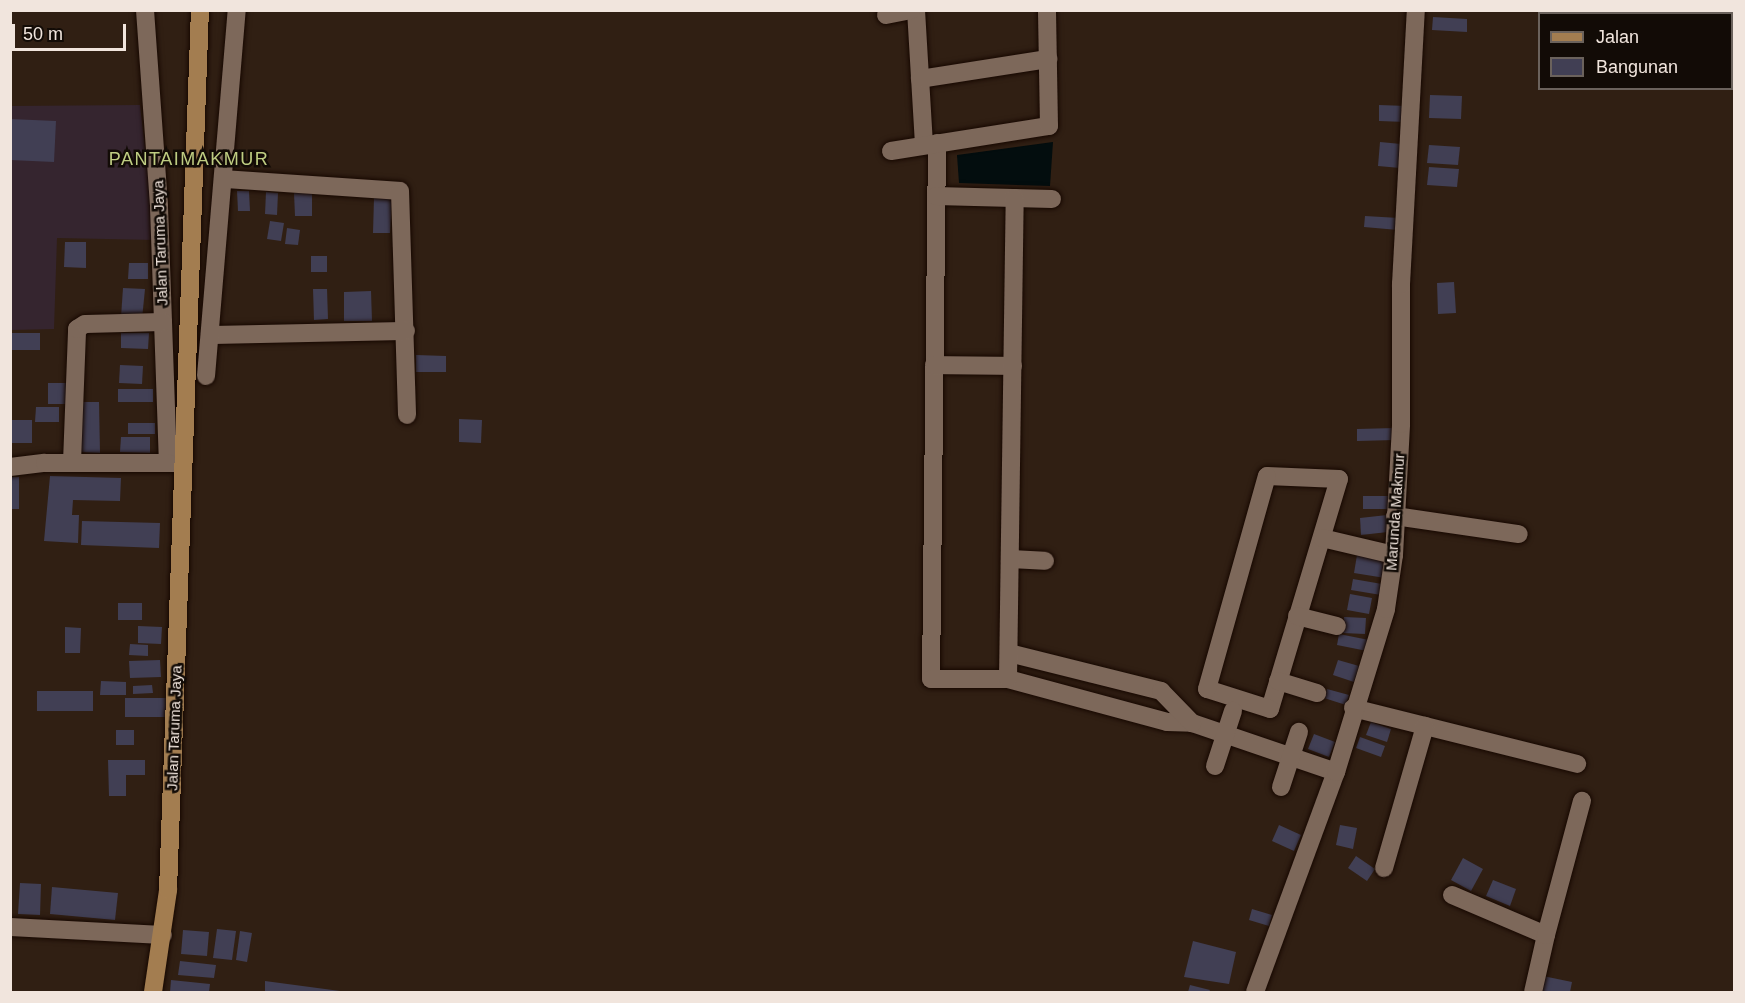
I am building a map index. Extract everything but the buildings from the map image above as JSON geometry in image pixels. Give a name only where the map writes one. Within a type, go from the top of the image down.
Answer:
[{"type":"main road","name":"Jalan Taruma Jaya","points":[[153,993],[163,935],[169,872],[175,463],[182,443],[200,10]]},
{"type":"street","name":"Jalan Taruma Jaya","points":[[145,10],[163,322],[175,463]]},
{"type":"street","points":[[206,376],[237,10]]},
{"type":"street","points":[[886,15],[914,10],[920,80],[936,196],[931,679],[1008,679],[1167,722],[1192,723],[1336,771]]},
{"type":"street","points":[[891,151],[1049,126],[1047,10]]},
{"type":"street","name":"Marunda Makmur","points":[[1255,993],[1336,771],[1353,708],[1386,609],[1394,555],[1401,424],[1401,284],[1416,10]]},
{"type":"street","points":[[920,80],[1048,59]]},
{"type":"street","points":[[224,179],[400,191],[407,415]]},
{"type":"street","points":[[936,196],[1052,199]]},
{"type":"street","points":[[1008,679],[1015,198]]},
{"type":"street","points":[[72,462],[77,329],[85,324],[163,322]]},
{"type":"street","points":[[210,335],[406,331]]},
{"type":"street","points":[[934,365],[1013,366]]},
{"type":"street","points":[[10,466],[72,462],[175,463]]},
{"type":"street","points":[[1267,476],[1340,479],[1322,538],[1270,709],[1207,689],[1267,476]]},
{"type":"street","points":[[1395,516],[1519,534]]},
{"type":"street","points":[[1322,538],[1394,555]]},
{"type":"street","points":[[1010,559],[1045,561]]},
{"type":"street","points":[[1297,616],[1338,626]]},
{"type":"street","points":[[1009,653],[1161,691],[1192,723]]},
{"type":"street","points":[[1278,681],[1317,693]]},
{"type":"street","points":[[1353,708],[1577,765]]},
{"type":"street","points":[[1215,766],[1233,711]]},
{"type":"street","points":[[1384,868],[1425,726]]},
{"type":"street","points":[[1281,787],[1299,732]]},
{"type":"street","points":[[1533,993],[1582,801]]},
{"type":"street","points":[[1452,895],[1546,935]]},
{"type":"street","points":[[10,927],[163,935]]},
{"type":"shaded area","points":[[140,105],[156,240],[57,238],[54,329],[11,330],[10,106]]},
{"type":"shaded area","points":[[1053,142],[1050,186],[959,183],[957,155]]},
{"type":"district","name":"PANTAIMAKMUR","points":[[189,159]]}]
